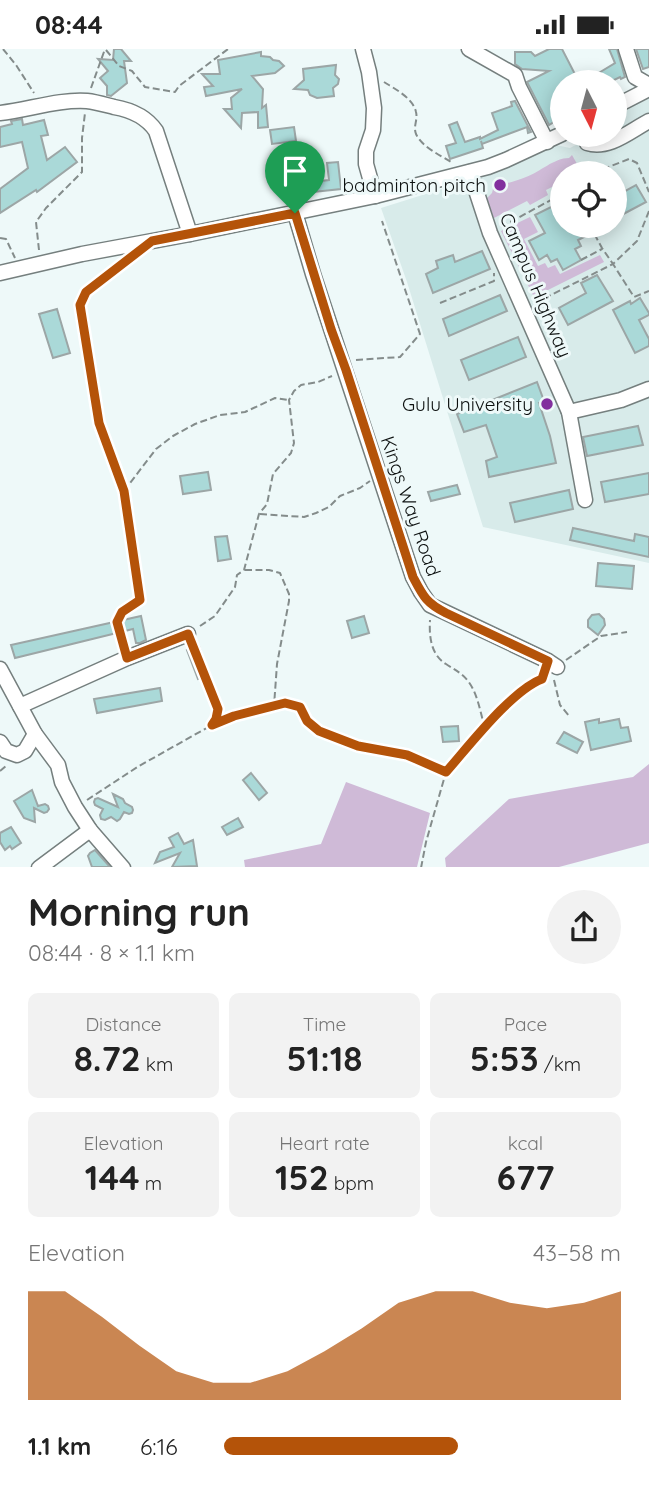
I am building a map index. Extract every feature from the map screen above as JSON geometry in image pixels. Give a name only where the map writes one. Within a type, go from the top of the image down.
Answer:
[{"type":"street","points":[[363,49],[374,108],[373,130],[366,151],[366,164],[375,196]]},
{"type":"street","points":[[469,49],[514,75],[547,142]]},
{"type":"street","points":[[626,49],[635,77],[649,87],[627,100]]},
{"type":"street","points":[[0,113],[87,101],[127,109],[140,115],[156,131],[190,234]]},
{"type":"street","points":[[627,133],[649,121]]},
{"type":"street","points":[[0,273],[82,254],[375,196],[470,172],[550,140]]},
{"type":"street","name":"Campus Highway","points":[[470,172],[491,233],[569,412],[585,500]]},
{"type":"street","name":"Kings Way Road","points":[[295,213],[379,475],[413,577],[421,592],[430,605],[553,664]]},
{"type":"street","points":[[569,412],[621,400],[649,389]]},
{"type":"street","points":[[20,706],[188,634]]},
{"type":"street","points":[[0,669],[35,734],[58,765],[62,782],[75,807],[90,830],[121,866]]},
{"type":"street","points":[[0,742],[6,751],[16,755],[25,751],[35,734]]},
{"type":"street","points":[[38,867],[90,830]]},
{"type":"path","points":[[3,49],[43,105]]},
{"type":"path","points":[[105,49],[119,66],[132,71],[145,86],[175,92],[179,86],[228,49]]},
{"type":"path","points":[[37,265],[39,247],[36,222],[82,171],[82,138],[87,101],[105,49]]},
{"type":"path","points":[[369,72],[406,97],[416,110],[417,121],[414,127],[417,136],[424,143],[454,165],[470,172]]},
{"type":"path","points":[[624,161],[629,159],[637,163],[649,192]]},
{"type":"path","points":[[491,233],[550,201]]},
{"type":"path","points":[[524,309],[613,264],[637,240],[649,211]]},
{"type":"path","points":[[244,570],[259,514],[267,504],[273,474],[291,453],[295,443],[289,400],[294,391],[301,385],[318,382],[344,366],[400,357],[420,334],[382,221]]},
{"type":"path","points":[[0,238],[6,239],[19,269]]},
{"type":"path","points":[[597,238],[634,297],[649,291]]},
{"type":"path","points":[[581,260],[602,248]]},
{"type":"path","points":[[127,658],[117,622],[122,612],[140,600],[124,491],[99,423],[80,305],[86,292],[131,257]]},
{"type":"path","points":[[440,303],[494,281],[494,268]]},
{"type":"path","points":[[124,491],[156,449],[173,436],[220,415],[245,412],[275,398],[289,400]]},
{"type":"path","points":[[259,514],[304,517],[329,507],[340,496],[360,488],[379,475]]},
{"type":"path","points":[[234,716],[226,715],[218,709],[188,634],[215,616],[235,587],[237,575],[244,570],[280,573],[289,594],[277,664],[274,706]]},
{"type":"path","points":[[430,605],[430,629],[435,654],[466,678],[477,698],[485,727]]},
{"type":"path","points":[[421,867],[446,772],[485,727],[532,683],[542,679],[553,664],[601,636],[627,632]]},
{"type":"path","points":[[553,664],[560,705],[570,717]]},
{"type":"path","points":[[75,807],[139,766],[212,725],[234,716],[285,703],[300,707],[307,721],[319,731],[358,746],[407,755],[446,772]]},
{"type":"path","points":[[212,725],[218,709]]},
{"type":"shaded area","name":"Gulu University","points":[[649,95],[649,563],[483,527],[407,282],[381,208],[499,171],[552,147],[627,147],[627,106]]},
{"type":"shaded area","points":[[572,155],[575,161],[558,161],[563,159]]},
{"type":"shaded area","points":[[550,164],[550,188],[546,190],[548,195],[530,205],[527,201],[494,218],[486,199],[493,189],[531,175]]},
{"type":"shaded area","points":[[530,217],[538,232],[524,239],[538,266],[545,263],[548,268],[555,265],[560,274],[600,255],[604,262],[534,297],[501,231]]},
{"type":"shaded area","points":[[649,764],[649,843],[559,867],[446,867],[445,858],[509,799],[633,777]]},
{"type":"shaded area","points":[[346,782],[430,813],[417,867],[245,867],[244,860],[321,844]]},
{"type":"building","points":[[114,49],[121,49],[131,61],[124,61],[127,83],[111,96],[107,95],[107,86],[100,78],[108,71],[98,59],[113,60]]},
{"type":"building","points":[[549,49],[562,49],[573,70],[550,70],[549,125],[527,82],[549,71],[522,69],[515,64],[515,52],[531,52],[535,56]]},
{"type":"building","points":[[609,49],[617,49],[623,70],[604,70],[615,63]]},
{"type":"building","points":[[636,49],[649,49],[649,67],[643,69]]},
{"type":"building","points":[[261,52],[261,56],[270,57],[284,66],[275,73],[252,76],[263,89],[262,108],[266,105],[268,127],[258,128],[258,112],[242,113],[241,128],[224,109],[232,109],[231,98],[242,89],[206,96],[204,87],[213,86],[202,74],[220,74],[218,60]]},
{"type":"building","points":[[336,65],[335,75],[339,79],[333,88],[334,96],[317,98],[310,95],[308,90],[294,89],[304,80],[303,69]]},
{"type":"building","points":[[515,101],[531,132],[528,133],[527,127],[482,144],[481,141],[483,148],[450,159],[446,146],[456,143],[449,125],[457,122],[465,142],[480,139],[498,130],[492,113],[512,106],[511,102]]},
{"type":"building","points":[[22,119],[23,125],[44,120],[48,135],[41,136],[47,160],[65,147],[77,162],[37,192],[36,190],[0,213],[0,189],[28,168],[22,142],[0,147],[0,127]]},
{"type":"building","points":[[294,127],[296,141],[272,144],[270,130]]},
{"type":"building","points":[[338,162],[341,189],[304,193],[303,183],[329,180],[327,163]]},
{"type":"building","points":[[636,185],[646,202],[627,212],[627,190]]},
{"type":"building","points":[[550,208],[550,238],[582,238],[578,240],[581,246],[575,249],[581,260],[563,270],[557,259],[551,262],[547,255],[539,260],[529,241],[545,233],[535,215]]},
{"type":"building","points":[[482,251],[490,269],[433,293],[426,274],[438,268],[436,261],[453,255],[455,262]]},
{"type":"building","points":[[597,275],[613,301],[568,325],[559,308],[586,293],[581,283]]},
{"type":"building","points":[[500,295],[507,311],[449,336],[443,319]]},
{"type":"building","points":[[640,298],[649,313],[639,320],[649,339],[649,346],[635,353],[613,310]]},
{"type":"building","points":[[57,309],[70,353],[53,358],[39,314]]},
{"type":"building","points":[[518,337],[526,357],[469,380],[461,360]]},
{"type":"building","points":[[537,382],[544,401],[539,403],[556,463],[489,477],[486,461],[497,457],[486,425],[464,432],[457,414]]},
{"type":"building","points":[[638,426],[643,445],[587,456],[583,437]]},
{"type":"building","points":[[208,472],[211,490],[183,494],[180,476]]},
{"type":"building","points":[[649,473],[649,494],[605,502],[601,482]]},
{"type":"building","points":[[457,485],[460,494],[431,501],[428,492]]},
{"type":"building","points":[[569,490],[573,509],[515,522],[510,503]]},
{"type":"building","points":[[573,528],[634,541],[635,534],[649,537],[649,557],[570,540]]},
{"type":"building","points":[[227,536],[231,559],[218,561],[215,537]]},
{"type":"building","points":[[598,563],[634,566],[632,589],[596,586]]},
{"type":"building","points":[[599,614],[605,625],[598,635],[588,627],[588,620],[592,615]]},
{"type":"building","points":[[141,616],[146,640],[140,643],[136,643],[133,629],[15,658],[11,645]]},
{"type":"building","points":[[364,616],[369,633],[352,638],[347,621]]},
{"type":"building","points":[[199,646],[209,675],[198,679],[187,650]]},
{"type":"building","points":[[160,688],[162,701],[97,713],[94,699]]},
{"type":"building","points":[[599,719],[599,723],[619,719],[621,728],[628,727],[631,741],[591,750],[585,722]]},
{"type":"building","points":[[458,726],[459,741],[443,742],[441,727]]},
{"type":"building","points":[[564,732],[583,742],[577,753],[557,743]]},
{"type":"building","points":[[251,773],[267,793],[259,800],[243,780]]},
{"type":"building","points":[[32,790],[38,806],[45,804],[49,809],[44,813],[34,808],[35,822],[24,818],[14,801]]},
{"type":"building","points":[[113,794],[132,807],[132,813],[124,812],[117,821],[111,817],[101,819],[103,809],[95,805],[95,799],[118,807]]},
{"type":"building","points":[[238,818],[243,827],[227,835],[222,827]]},
{"type":"building","points":[[11,827],[21,843],[5,850],[0,842],[0,833]]},
{"type":"building","points":[[178,833],[184,844],[193,840],[197,866],[172,867],[180,853],[155,863],[160,852],[174,847],[169,838]]},
{"type":"building","points":[[95,850],[110,867],[92,867],[88,856]]},
{"type":"place","name":"badminton pitch","points":[[500,185]]},
{"type":"place","name":"Gulu University","points":[[547,404]]},
{"type":"route","points":[[295,213],[379,475],[413,577],[421,592],[430,605],[548,661],[542,679],[532,683],[495,716],[446,772],[407,755],[358,746],[319,731],[307,721],[300,707],[293,704],[285,703],[234,716],[212,725],[218,709],[188,634],[127,658],[117,622],[122,612],[140,600],[124,491],[99,423],[80,305],[86,292],[152,241],[295,213]]}]
